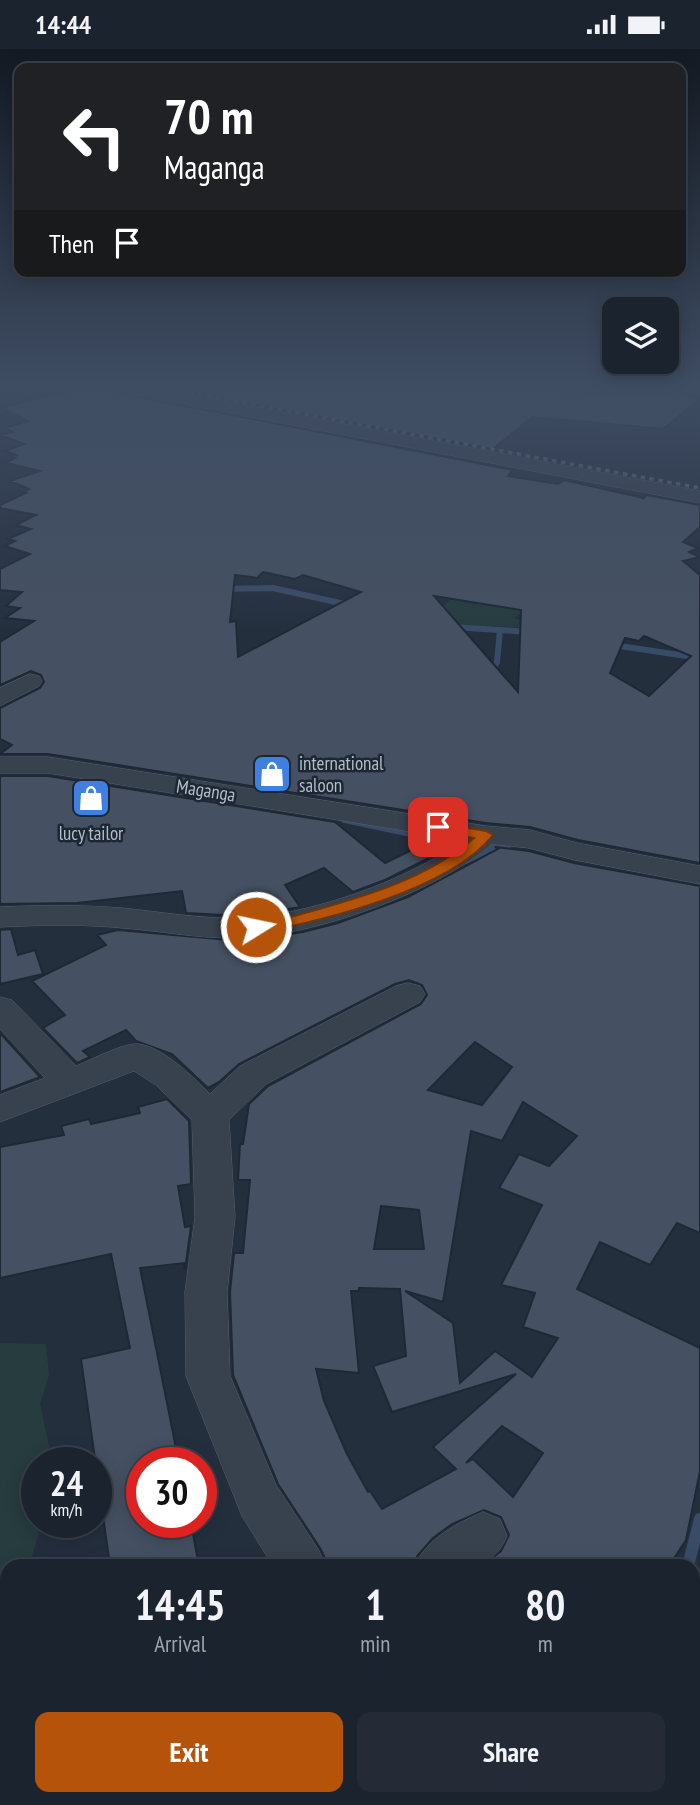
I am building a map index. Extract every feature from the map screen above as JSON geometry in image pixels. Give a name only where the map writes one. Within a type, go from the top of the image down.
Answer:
[{"type":"street","points":[[547,468],[700,497]]},
{"type":"street","points":[[0,698],[30,681]]},
{"type":"street","name":"Maganga","points":[[0,765],[48,765],[486,835],[530,839],[575,851],[700,876]]},
{"type":"street","points":[[0,917],[63,914],[196,927],[256,927],[298,920],[388,892],[433,873],[460,858],[486,835]]},
{"type":"street","points":[[210,1116],[253,1076],[408,994]]},
{"type":"street","points":[[0,1008],[69,1081]]},
{"type":"street","points":[[0,1109],[137,1056],[169,1076],[210,1116],[215,1217],[206,1292],[208,1376],[259,1500],[296,1559]]},
{"type":"street","points":[[450,1559],[483,1536]]},
{"type":"green space","points":[[455,596],[463,602],[480,604],[487,599],[523,610],[515,618],[536,628],[453,625],[436,612]]},
{"type":"green space","points":[[0,1343],[46,1344],[49,1375],[40,1404],[49,1446],[21,1447],[21,1538],[37,1538],[31,1559],[0,1559]]},
{"type":"building","points":[[27,468],[503,468],[513,470],[508,476],[558,484],[564,480],[644,498],[646,495],[700,505],[700,527],[683,542],[698,548],[689,552],[700,557],[683,561],[700,575],[700,863],[578,840],[530,827],[486,823],[48,754],[0,754],[12,745],[0,739],[0,708],[40,688],[44,682],[41,675],[31,671],[0,685],[0,642],[34,621],[5,618],[20,608],[6,606],[22,592],[0,590],[0,569],[30,554],[5,546],[15,541],[8,539],[31,529],[16,525],[36,515],[0,508],[0,505],[29,489],[10,481],[40,471]],"holes":[[[263,572],[295,579],[303,575],[361,592],[238,657],[236,621],[230,622],[235,575],[257,578]],[[434,596],[521,610],[518,692]],[[644,636],[691,656],[649,696],[610,673],[625,638],[639,641]]]},
{"type":"building","points":[[0,776],[48,776],[335,822],[385,863],[424,844],[437,854],[385,880],[353,892],[324,868],[285,885],[300,907],[265,913],[186,913],[182,891],[77,903],[0,904]]},
{"type":"building","points":[[495,847],[529,851],[574,863],[700,886],[700,1233],[677,1223],[650,1265],[600,1242],[577,1289],[700,1348],[700,1471],[686,1540],[674,1559],[491,1559],[501,1551],[509,1535],[501,1517],[484,1510],[452,1524],[433,1538],[416,1559],[326,1559],[278,1484],[233,1375],[230,1292],[234,1253],[243,1253],[250,1180],[238,1180],[240,1144],[243,1144],[249,1104],[268,1086],[421,1004],[427,995],[422,985],[409,980],[395,984],[239,1064],[208,1088],[172,1054],[136,1041],[126,1030],[83,1051],[90,1057],[77,1063],[43,1028],[65,1015],[32,981],[106,945],[97,935],[118,930],[240,941],[303,932],[338,923],[408,897],[498,849]],"holes":[[[475,1042],[512,1067],[482,1105],[428,1090]],[[523,1102],[577,1136],[549,1166],[519,1154],[499,1188],[542,1205],[501,1285],[535,1293],[523,1327],[558,1338],[532,1377],[495,1351],[460,1383],[453,1323],[405,1291],[443,1302],[471,1131],[502,1141]],[[381,1206],[419,1210],[424,1249],[374,1249]],[[359,1288],[400,1289],[406,1356],[373,1366],[392,1412],[516,1374],[433,1447],[456,1469],[382,1509],[370,1491],[368,1492],[347,1454],[324,1401],[316,1369],[359,1373],[351,1291],[359,1291]],[[502,1426],[543,1453],[513,1497],[473,1459],[466,1463]]]},
{"type":"building","points":[[11,929],[18,955],[35,950],[43,974],[0,984],[0,930]]},
{"type":"building","points":[[0,1033],[40,1077],[0,1092]]},
{"type":"building","points":[[167,1099],[189,1121],[191,1184],[178,1186],[185,1227],[191,1226],[185,1270],[184,1263],[140,1268],[176,1447],[126,1447],[126,1538],[194,1538],[198,1559],[109,1559],[106,1538],[112,1538],[112,1447],[93,1447],[81,1359],[130,1348],[111,1254],[0,1278],[0,1147],[64,1135],[61,1126],[89,1119],[91,1124],[140,1113],[138,1107]]},
{"type":"waterway","points":[[224,589],[273,588],[349,605]]},
{"type":"waterway","points":[[453,627],[500,630]]},
{"type":"waterway","points":[[490,675],[497,662],[500,630]]},
{"type":"waterway","points":[[500,630],[531,632]]},
{"type":"waterway","points":[[613,645],[700,658]]},
{"type":"waterway","points":[[345,819],[458,843],[461,850]]},
{"type":"waterway","points":[[466,860],[495,846],[508,844]]},
{"type":"waterway","points":[[690,1559],[700,1519]]},
{"type":"railway","points":[[593,468],[700,488]]},
{"type":"place","name":"international saloon","points":[[272,774]]},
{"type":"place","name":"lucy tailor","points":[[91,798]]},
{"type":"route","points":[[256,927],[298,920],[388,892],[460,858],[486,835],[438,827]]}]
